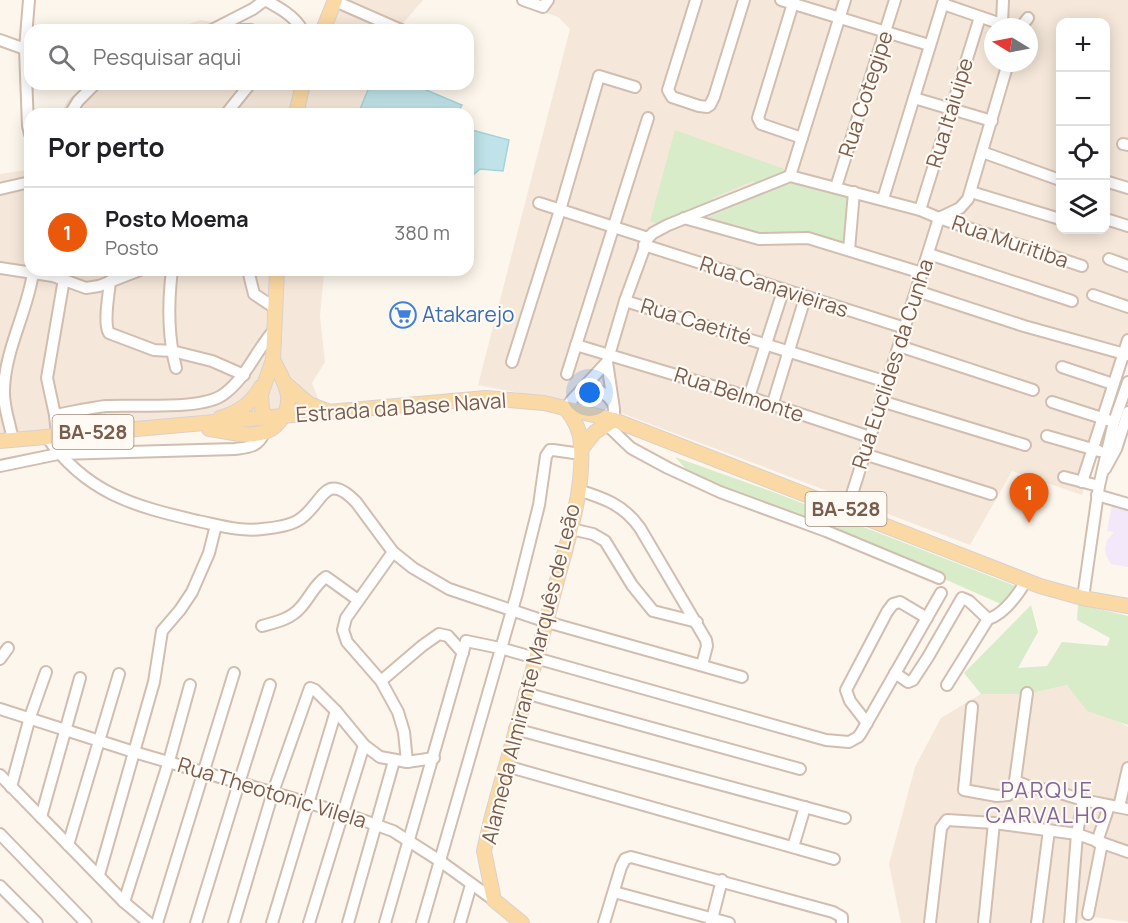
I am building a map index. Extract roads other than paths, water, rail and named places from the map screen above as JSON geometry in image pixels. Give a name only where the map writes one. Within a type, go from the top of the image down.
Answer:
[{"type":"main road","points":[[325,24],[335,0]]},
{"type":"main road","points":[[297,108],[302,90]]},
{"type":"main road","points":[[186,426],[239,411],[252,400],[263,384],[273,360],[277,276]]},
{"type":"main road","points":[[186,426],[246,434],[269,431],[283,417],[289,401],[285,384],[273,360]]},
{"type":"main road","points":[[263,384],[261,399],[266,418]]},
{"type":"main road","points":[[285,384],[309,404],[329,412]]},
{"type":"main road","name":"Estrada da Base Naval","points":[[7,440],[486,398],[544,403],[610,422],[847,510],[1026,581],[1083,598],[1127,606]]},
{"type":"main road","name":"Alameda Almirante Marquês de Leão","points":[[494,900],[484,851],[485,844],[525,693],[547,622],[571,529],[578,490],[581,451],[577,427],[566,409]]},
{"type":"main road","points":[[581,451],[590,437],[610,422]]},
{"type":"main road","name":"Rua Theotonic Vilela","points":[[494,900],[522,923]]},
{"type":"street","points":[[27,24],[29,3],[41,0]]},
{"type":"street","points":[[224,24],[265,0],[278,7],[299,24]]},
{"type":"street","points":[[335,0],[388,24]]},
{"type":"street","points":[[523,0],[543,7],[548,0]]},
{"type":"street","points":[[696,0],[669,85],[669,93],[676,99],[707,107],[714,97],[744,0]]},
{"type":"street","points":[[781,0],[794,2],[839,19],[929,45]]},
{"type":"street","points":[[845,0],[790,176],[684,218],[660,229],[646,242],[608,358],[613,403],[610,422],[631,448],[668,468],[720,492],[826,531],[939,578]]},
{"type":"street","name":"Rua Cotegipe","points":[[837,187],[895,0]]},
{"type":"street","points":[[1003,0],[1005,18]]},
{"type":"street","points":[[794,2],[758,118],[761,124],[802,138]]},
{"type":"street","points":[[883,199],[944,2],[984,18]]},
{"type":"street","name":"Rua Itaiuipe","points":[[920,210],[980,17]]},
{"type":"street","points":[[0,40],[24,49]]},
{"type":"street","points":[[939,218],[960,208],[968,199],[1006,72]]},
{"type":"street","points":[[512,362],[599,76],[635,87]]},
{"type":"street","points":[[26,90],[27,108]]},
{"type":"street","points":[[74,108],[88,90]]},
{"type":"street","points":[[231,108],[245,90]]},
{"type":"street","points":[[914,98],[992,121]]},
{"type":"street","points":[[567,374],[648,118]]},
{"type":"street","points":[[982,152],[1056,179]]},
{"type":"street","name":"Rua Muritiba","points":[[790,176],[920,210],[1082,266]]},
{"type":"street","points":[[0,189],[24,183]]},
{"type":"street","points":[[1110,183],[1128,188]]},
{"type":"street","points":[[849,250],[854,192]]},
{"type":"street","points":[[971,192],[1056,218]]},
{"type":"street","name":"Rua Canavieiras","points":[[539,203],[783,291],[904,328]]},
{"type":"street","points":[[684,218],[754,238],[808,238],[922,273]]},
{"type":"street","name":"Rua Euclides da Cunha","points":[[847,510],[939,218]]},
{"type":"street","points":[[1110,220],[1128,226]]},
{"type":"street","points":[[928,254],[1071,301]]},
{"type":"street","points":[[1109,260],[1128,266]]},
{"type":"street","points":[[0,268],[24,272]]},
{"type":"street","points":[[7,440],[5,380],[32,276]]},
{"type":"street","points":[[48,276],[64,279],[86,288],[124,276]]},
{"type":"street","points":[[171,276],[169,292],[172,351],[176,368]]},
{"type":"street","points":[[250,276],[254,294],[275,308]]},
{"type":"street","points":[[64,279],[47,378],[55,415],[52,436],[58,454],[87,479],[116,497],[134,504],[216,525],[251,530],[298,521],[326,489],[334,487],[349,494],[393,552],[413,568],[449,589],[547,622],[742,677]]},
{"type":"street","points":[[110,281],[108,331],[148,348],[192,356],[226,366],[244,375]]},
{"type":"street","points":[[749,397],[783,291]]},
{"type":"street","points":[[917,291],[1024,326],[1126,354]]},
{"type":"street","points":[[1093,295],[1128,307]]},
{"type":"street","points":[[772,406],[806,298]]},
{"type":"street","name":"Rua Caetité","points":[[625,301],[887,382]]},
{"type":"street","points":[[55,415],[105,406],[204,402],[225,394],[244,375],[257,351],[275,328]]},
{"type":"street","points":[[1082,482],[1113,384],[1126,354],[1128,340]]},
{"type":"street","name":"Rua Belmonte","points":[[576,345],[608,358],[749,397],[870,437]]},
{"type":"street","points":[[899,346],[1033,390]]},
{"type":"street","points":[[566,409],[608,358]]},
{"type":"street","points":[[1062,367],[1113,384]]},
{"type":"street","points":[[1083,598],[1101,474],[1114,422],[1128,382]]},
{"type":"street","points":[[575,396],[586,390],[597,390],[604,392],[613,403]]},
{"type":"street","points":[[881,401],[1025,445]]},
{"type":"street","points":[[1052,402],[1114,422]]},
{"type":"street","points":[[1101,474],[1116,449],[1128,411]]},
{"type":"street","points":[[0,466],[58,454],[235,449],[255,446],[264,433]]},
{"type":"street","points":[[1047,435],[1106,453]]},
{"type":"street","points":[[422,923],[500,648],[513,610],[538,512],[546,456],[550,450],[581,451]]},
{"type":"street","points":[[864,454],[991,494]]},
{"type":"street","points":[[1064,477],[1082,482],[1128,504]]},
{"type":"street","points":[[578,490],[608,500],[630,515],[697,622],[707,643],[702,665]]},
{"type":"street","points":[[99,875],[154,682],[162,631],[192,592],[209,553],[216,525]]},
{"type":"street","points":[[571,529],[593,534],[605,541],[632,585],[653,611],[697,622]]},
{"type":"street","points":[[393,552],[344,621],[343,630],[344,637],[381,681],[398,712],[407,762]]},
{"type":"street","points":[[262,626],[284,620],[296,612],[324,578],[329,578],[358,600]]},
{"type":"street","points":[[947,684],[988,619],[1003,610],[1026,581]]},
{"type":"street","points":[[385,923],[434,758],[465,642],[468,640],[837,742],[849,742],[858,737],[867,723],[941,593]]},
{"type":"street","points":[[895,673],[908,682],[913,680],[962,598],[969,601],[988,619]]},
{"type":"street","points":[[867,723],[850,702],[846,690],[887,612],[893,604],[900,602],[927,618]]},
{"type":"street","points":[[381,681],[422,645],[439,634],[448,636],[463,653]]},
{"type":"street","points":[[0,659],[8,648]]},
{"type":"street","points":[[11,787],[30,717],[46,672]]},
{"type":"street","points":[[157,923],[234,673]]},
{"type":"street","points":[[68,845],[119,674]]},
{"type":"street","points":[[41,817],[80,678]]},
{"type":"street","points":[[124,902],[169,761],[190,685]]},
{"type":"street","points":[[196,923],[270,685]]},
{"type":"street","points":[[234,923],[273,792],[309,689],[315,690],[364,745],[380,757],[407,762],[434,758]]},
{"type":"street","points":[[525,693],[800,769]]},
{"type":"street","points":[[972,707],[964,790],[979,794],[1008,795],[1015,781],[1027,693]]},
{"type":"street","name":"Rua Theotonic Vilela","points":[[0,709],[376,825],[410,840],[494,900]]},
{"type":"street","points":[[272,923],[336,711]]},
{"type":"street","points":[[515,729],[845,818]]},
{"type":"street","points":[[309,923],[364,745]]},
{"type":"street","points":[[348,923],[394,761]]},
{"type":"street","points":[[506,766],[834,859]]},
{"type":"street","points":[[1088,915],[1100,842],[1118,807],[1128,768]]},
{"type":"street","points":[[0,775],[124,902],[149,923]]},
{"type":"street","points":[[1015,781],[1030,787],[1118,807]]},
{"type":"street","points":[[1070,923],[1077,834],[1083,800]]},
{"type":"street","points":[[793,847],[804,807]]},
{"type":"street","points":[[930,923],[941,828],[945,821],[994,823],[1077,834],[1128,852]]},
{"type":"street","points":[[984,923],[994,823]]},
{"type":"street","points":[[1037,923],[1049,830]]},
{"type":"street","points":[[1,836],[86,923]]},
{"type":"street","points":[[604,923],[625,859],[631,857],[833,912],[842,917],[843,923]]},
{"type":"street","points":[[460,923],[473,886],[481,887],[489,880]]},
{"type":"street","points":[[712,921],[722,880]]},
{"type":"street","points":[[0,886],[37,923]]},
{"type":"street","points":[[614,892],[712,921],[729,923]]},
{"type":"water","points":[[368,90],[426,90],[462,105],[460,108],[360,108]]},
{"type":"water","points":[[474,131],[509,140],[503,171],[480,169],[474,174]]},
{"type":"place","name":"Atakarejo","points":[[403,315]]},
{"type":"place","name":"Posto Moema","points":[[1029,523]]},
{"type":"district","name":"PARQUE CARVALHO","points":[[1047,802]]}]
